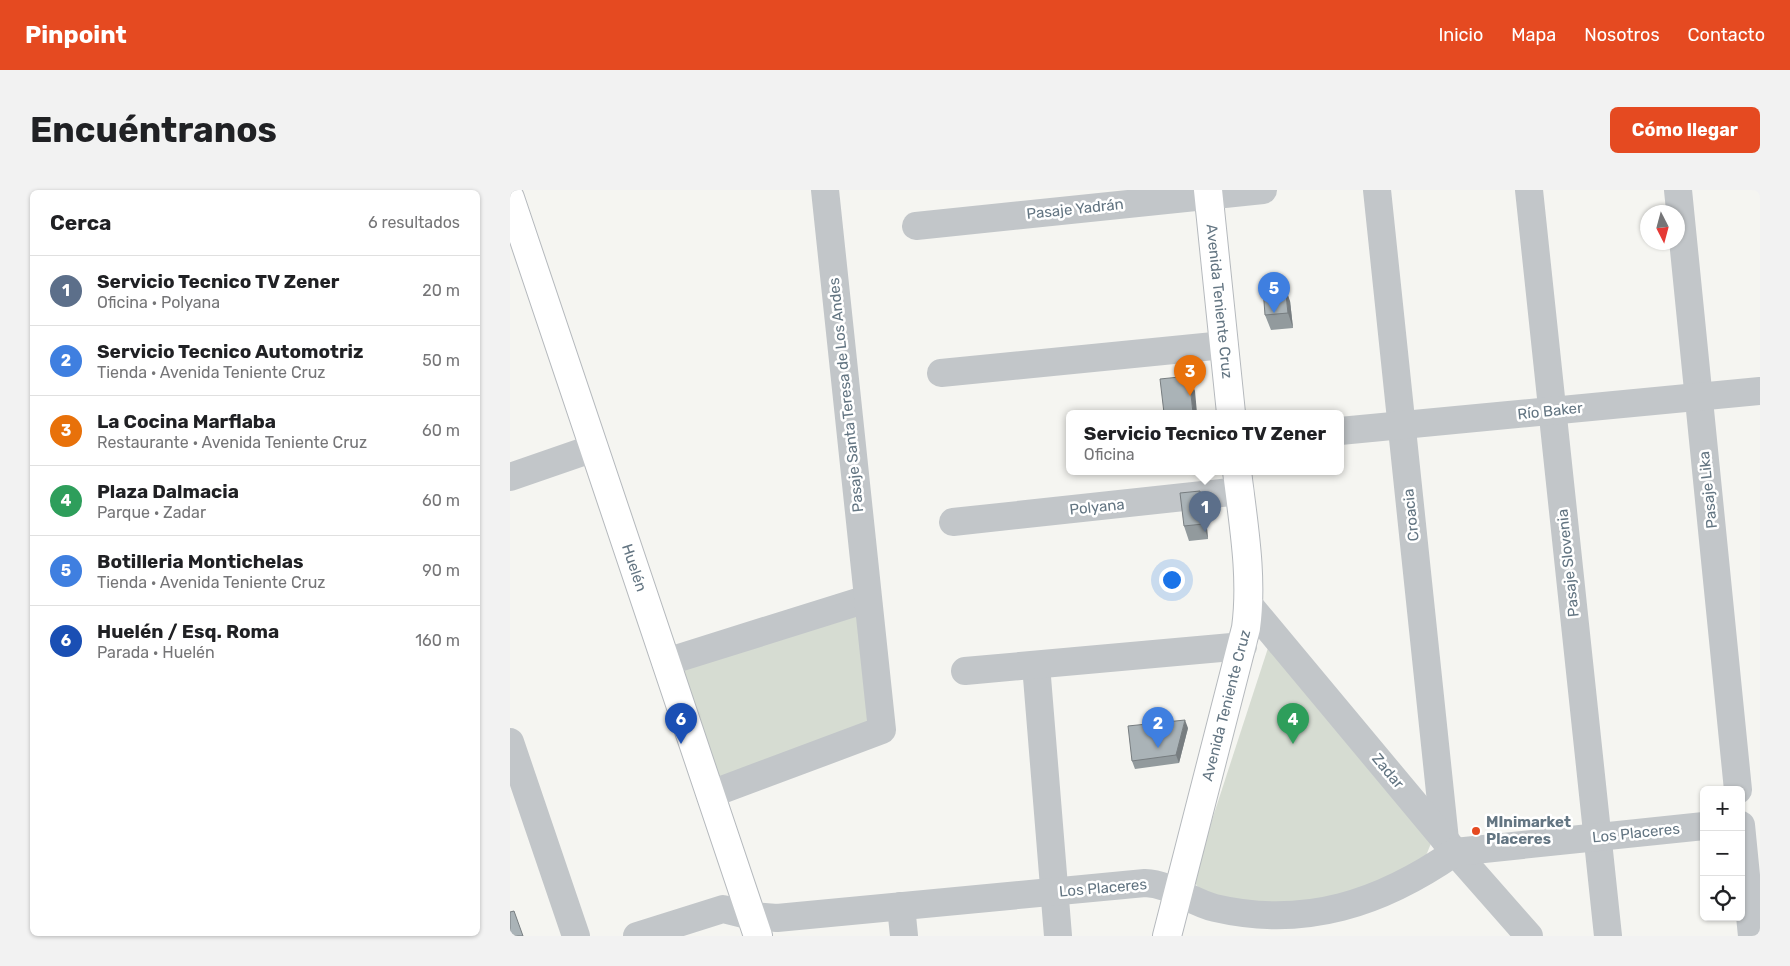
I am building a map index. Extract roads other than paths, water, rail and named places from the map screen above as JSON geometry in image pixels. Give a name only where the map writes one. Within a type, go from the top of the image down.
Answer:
[{"type":"main road","name":"Avenida Teniente Cruz","points":[[1208,193],[1231,410]]},
{"type":"main road","name":"Huelén","points":[[510,198],[515,228],[594,448],[754,926]]},
{"type":"main road","name":"Avenida Teniente Cruz","points":[[1167,936],[1243,646],[1249,605],[1238,481]]},
{"type":"street","name":"Pasaje Santa Teresa de Los Andes","points":[[711,794],[882,730],[825,190]]},
{"type":"street","name":"Pasaje Yadrán","points":[[916,226],[1208,193],[1263,190]]},
{"type":"street","name":"Croacia","points":[[1377,190],[1450,846]]},
{"type":"street","name":"Pasaje Slovenia","points":[[1529,190],[1608,936]]},
{"type":"street","name":"Pasaje Lika","points":[[1678,190],[1738,786]]},
{"type":"street","points":[[941,373],[1224,345]]},
{"type":"street","name":"Río Baker","points":[[1344,431],[1760,390]]},
{"type":"street","points":[[510,477],[594,448]]},
{"type":"street","name":"Polyana","points":[[954,522],[1238,481]]},
{"type":"street","points":[[666,662],[867,599]]},
{"type":"street","name":"Zadar","points":[[1249,605],[1450,846],[1529,936]]},
{"type":"street","points":[[965,671],[1243,646]]},
{"type":"street","points":[[1036,665],[1058,936]]},
{"type":"street","points":[[510,742],[576,936]]},
{"type":"street","points":[[1745,823],[1760,821]]},
{"type":"street","name":"Los Placeres","points":[[637,936],[723,909],[754,926],[777,918],[1145,883],[1164,885],[1203,905],[1231,912],[1257,915],[1307,914],[1353,905],[1380,896],[1432,869],[1450,846],[1597,837],[1700,826]]},
{"type":"street","points":[[1742,831],[1752,936]]},
{"type":"street","points":[[901,906],[904,936]]},
{"type":"place","name":"Botilleria Montichelas","points":[[1274,313]]},
{"type":"place","name":"La Cocina Marflaba","points":[[1190,396]]},
{"type":"place","name":"Servicio Tecnico TV Zener","points":[[1205,532]]},
{"type":"place","name":"Huelén / Esq. Roma","points":[[681,744]]},
{"type":"place","name":"Plaza Dalmacia","points":[[1293,744]]},
{"type":"place","name":"Servicio Tecnico Automotriz","points":[[1158,748]]},
{"type":"place","name":"MInimarket Placeres","points":[[1476,831]]}]
